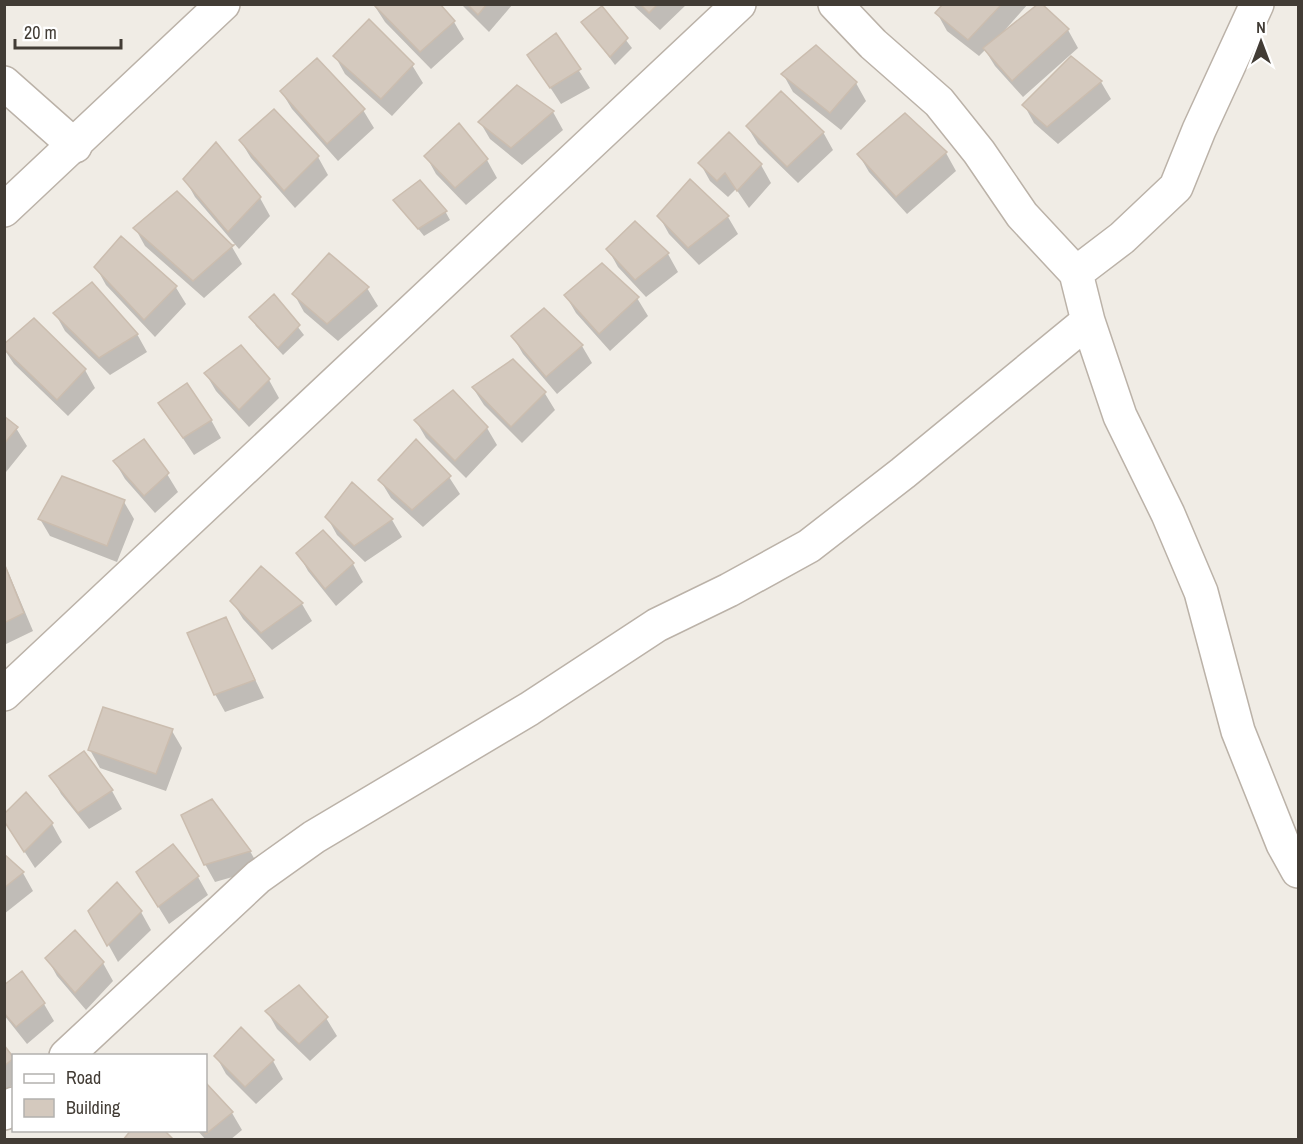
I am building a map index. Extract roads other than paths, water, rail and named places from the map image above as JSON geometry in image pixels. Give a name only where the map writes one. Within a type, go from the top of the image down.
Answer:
[{"type":"street","points":[[4,210],[75,146],[223,4]]},
{"type":"street","points":[[4,694],[740,4]]},
{"type":"street","points":[[835,4],[873,44],[939,102],[979,152],[1023,215],[1076,273],[1088,321],[1120,416],[1168,514],[1201,592],[1238,730],[1283,844],[1299,871]]},
{"type":"street","points":[[1076,273],[1122,237],[1176,187],[1199,130],[1257,4]]},
{"type":"street","points":[[4,83],[75,146]]},
{"type":"street","points":[[68,1054],[258,877],[314,837],[529,709],[657,625],[739,585],[809,546],[903,473],[1088,321]]}]
